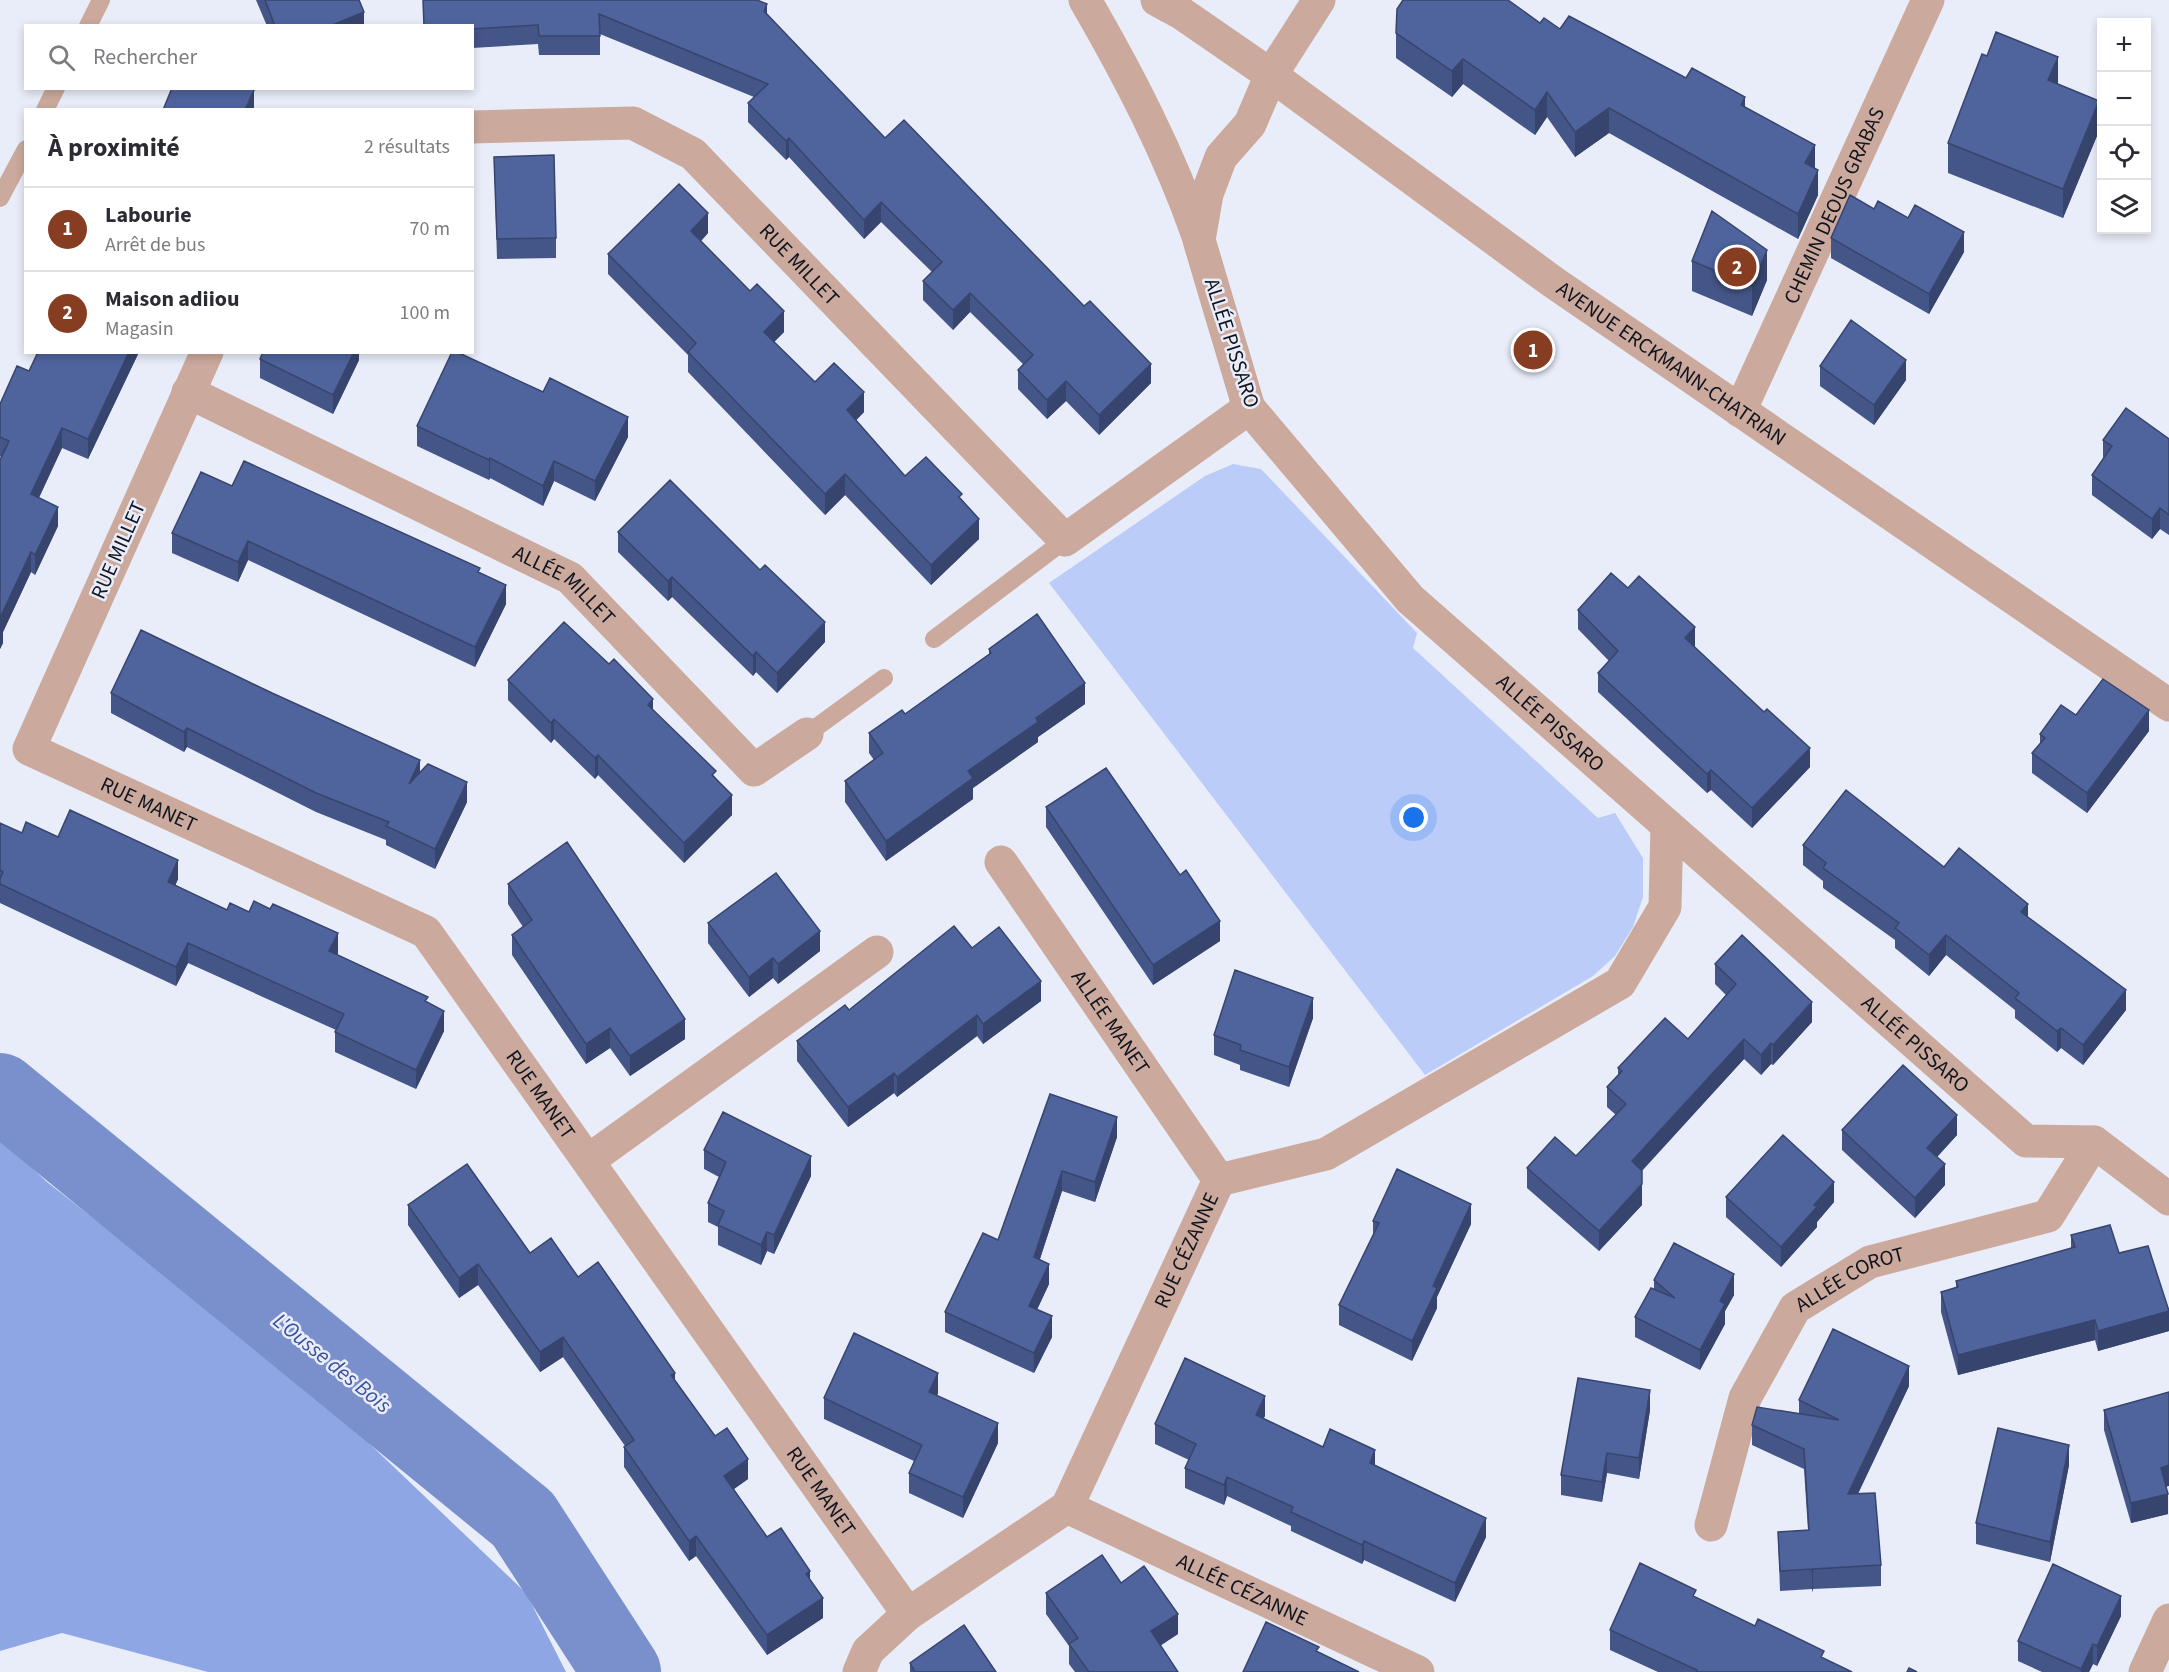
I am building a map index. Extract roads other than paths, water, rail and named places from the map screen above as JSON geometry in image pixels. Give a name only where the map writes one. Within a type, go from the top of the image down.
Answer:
[{"type":"street","points":[[1085,0],[1124,67],[1180,183],[1199,240]]},
{"type":"street","name":"ALLÉE PISSARO","points":[[1319,0],[1271,75],[1251,124],[1221,157],[1207,194],[1199,240],[1249,408],[1410,599],[2026,1141],[2094,1142]]},
{"type":"street","name":"CHEMIN DEOUS GRABAS","points":[[1740,411],[1928,0]]},
{"type":"street","name":"AVENUE ERCKMANN-CHATRIAN","points":[[1169,4],[1271,75],[1553,282],[2169,705]]},
{"type":"street","name":"RUE MILLET","points":[[474,127],[633,123],[693,154],[1065,540]]},
{"type":"street","name":"RUE MILLET","points":[[29,749],[206,354]]},
{"type":"street","name":"ALLÉE MILLET","points":[[188,392],[570,578],[754,770],[807,734]]},
{"type":"street","points":[[1065,540],[1249,408]]},
{"type":"street","name":"RUE MANET","points":[[29,749],[426,932],[590,1160],[908,1614]]},
{"type":"street","name":"RUE CÉZANNE","points":[[1067,1507],[1219,1180],[1326,1154],[1620,983],[1665,907],[1667,826]]},
{"type":"street","name":"ALLÉE MANET","points":[[1001,862],[1219,1180]]},
{"type":"street","points":[[590,1160],[877,952]]},
{"type":"street","points":[[2094,1142],[2169,1199]]},
{"type":"street","name":"ALLÉE COROT","points":[[1711,1525],[1745,1398],[1795,1308],[1870,1262],[2048,1216],[2094,1142]]},
{"type":"street","points":[[859,1672],[868,1651],[908,1614],[1067,1507]]},
{"type":"street","name":"ALLÉE CÉZANNE","points":[[1067,1507],[1418,1672]]},
{"type":"street","points":[[2145,1672],[2169,1620]]},
{"type":"lane","points":[[89,24],[101,0]]},
{"type":"lane","points":[[46,108],[55,90]]},
{"type":"lane","points":[[0,198],[24,152]]},
{"type":"lane","points":[[934,639],[1065,540]]},
{"type":"lane","name":"ALLÉE MILLET","points":[[807,734],[884,678]]},
{"type":"waterway","name":"L'Ousse des Bois","points":[[0,1092],[523,1519],[622,1672]]},
{"type":"place","name":"Maison adiiou","points":[[1737,267]]},
{"type":"place","name":"Labourie","points":[[1533,350]]}]
